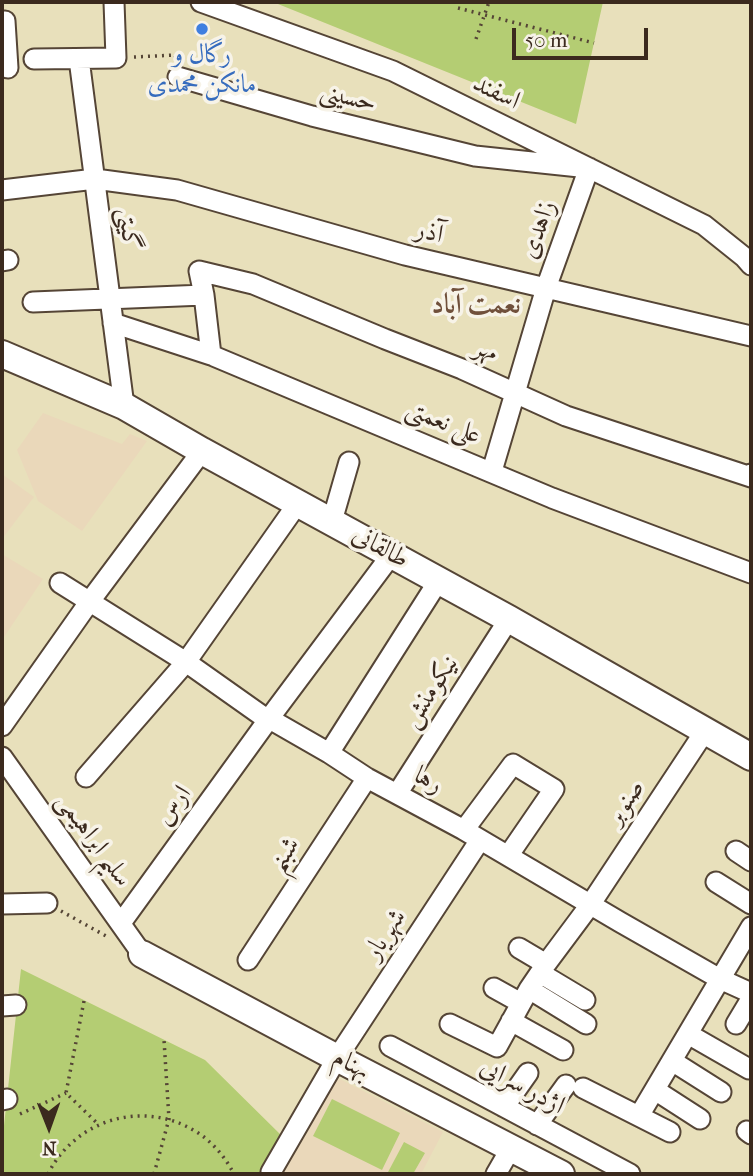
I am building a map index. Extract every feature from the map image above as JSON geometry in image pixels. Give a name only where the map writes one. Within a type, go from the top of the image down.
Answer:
[{"type":"street","points":[[5,21],[17,66],[116,58],[114,2]]},
{"type":"street","name":"اسفند","points":[[201,2],[393,71],[704,225],[751,265]]},
{"type":"street","name":"گیتی","points":[[79,59],[124,406]]},
{"type":"street","name":"حسینی","points":[[178,78],[312,116],[475,156],[589,169]]},
{"type":"street","name":"زاهدی","points":[[492,471],[546,288],[589,169]]},
{"type":"street","name":"آذر","points":[[2,190],[95,179],[177,190],[405,255],[751,336]]},
{"type":"street","name":"مهر","points":[[204,295],[198,271],[253,284],[462,369],[566,416],[751,477],[751,474]]},
{"type":"street","points":[[33,302],[204,295],[211,355]]},
{"type":"street","name":"علی نعمتی","points":[[113,323],[211,355],[552,498],[751,573]]},
{"type":"street","name":"طالقانی","points":[[2,354],[124,406],[509,619],[751,757]]},
{"type":"street","points":[[2,726],[90,601],[202,451]]},
{"type":"street","points":[[332,521],[349,462]]},
{"type":"street","points":[[86,777],[186,662],[298,503]]},
{"type":"street","name":"ارس","points":[[114,930],[392,554]]},
{"type":"street","points":[[329,753],[439,580]]},
{"type":"street","name":"رها","points":[[60,583],[186,662],[268,720],[720,979],[751,993]]},
{"type":"street","name":"نیکومنش","points":[[397,794],[509,619]]},
{"type":"street","name":"صنوبر","points":[[450,1024],[497,1047],[534,982],[590,905],[705,731]]},
{"type":"street","name":"سلیم ابراهیمی","points":[[2,757],[114,930],[142,954]]},
{"type":"street","name":"شهریار","points":[[271,1172],[513,764],[554,789],[508,856]]},
{"type":"street","name":"شبنم","points":[[247,960],[367,778]]},
{"type":"street","points":[[716,882],[751,904]]},
{"type":"street","points":[[2,904],[47,903]]},
{"type":"street","points":[[639,1116],[751,927]]},
{"type":"street","points":[[519,948],[534,982],[586,1024]]},
{"type":"street","name":"بهنام","points":[[142,954],[561,1174]]},
{"type":"street","points":[[494,988],[534,982],[585,1000]]},
{"type":"street","points":[[736,1024],[751,999]]},
{"type":"street","points":[[511,1021],[563,1050]]},
{"type":"street","points":[[688,1034],[749,1069]]},
{"type":"street","name":"اژدر سرایی","points":[[390,1046],[630,1174]]},
{"type":"street","points":[[671,1061],[721,1093]]},
{"type":"street","points":[[504,1107],[528,1073]]},
{"type":"street","points":[[537,1125],[574,1086],[670,1132]]},
{"type":"street","points":[[654,1090],[700,1119]]},
{"type":"street","points":[[496,1174],[510,1148]]},
{"type":"path","points":[[476,39],[489,2]]},
{"type":"path","points":[[458,8],[594,43]]},
{"type":"path","points":[[116,58],[176,55],[178,78]]},
{"type":"path","points":[[47,903],[114,930]]},
{"type":"path","points":[[66,1093],[84,1001]]},
{"type":"path","points":[[154,1174],[169,1119],[164,1040]]},
{"type":"path","points":[[8,1105],[66,1093]]},
{"type":"path","points":[[66,1093],[98,1124]]},
{"type":"path","points":[[48,1174],[55,1161],[74,1140],[98,1124],[121,1117],[145,1116],[169,1119],[195,1131],[217,1149],[234,1174]]},
{"type":"shaded area","points":[[43,413],[122,444],[130,434],[147,441],[82,531],[38,501],[17,450]]},
{"type":"shaded area","points":[[2,474],[34,497],[2,539]]},
{"type":"shaded area","points":[[2,554],[43,579],[2,640]]},
{"type":"shaded area","points":[[336,1077],[443,1132],[421,1174],[275,1174]]},
{"type":"green space","points":[[273,2],[603,2],[576,124]]},
{"type":"green space","points":[[21,969],[205,1060],[284,1138],[263,1174],[2,1174],[2,1144]]},
{"type":"green space","points":[[332,1099],[400,1133],[382,1170],[313,1136]]},
{"type":"green space","points":[[404,1142],[425,1153],[413,1174],[387,1174]]},
{"type":"place","name":"رگال و مانکن محمدی","points":[[202,29]]},
{"type":"district","name":"نعمت آباد","points":[[476,306]]}]
